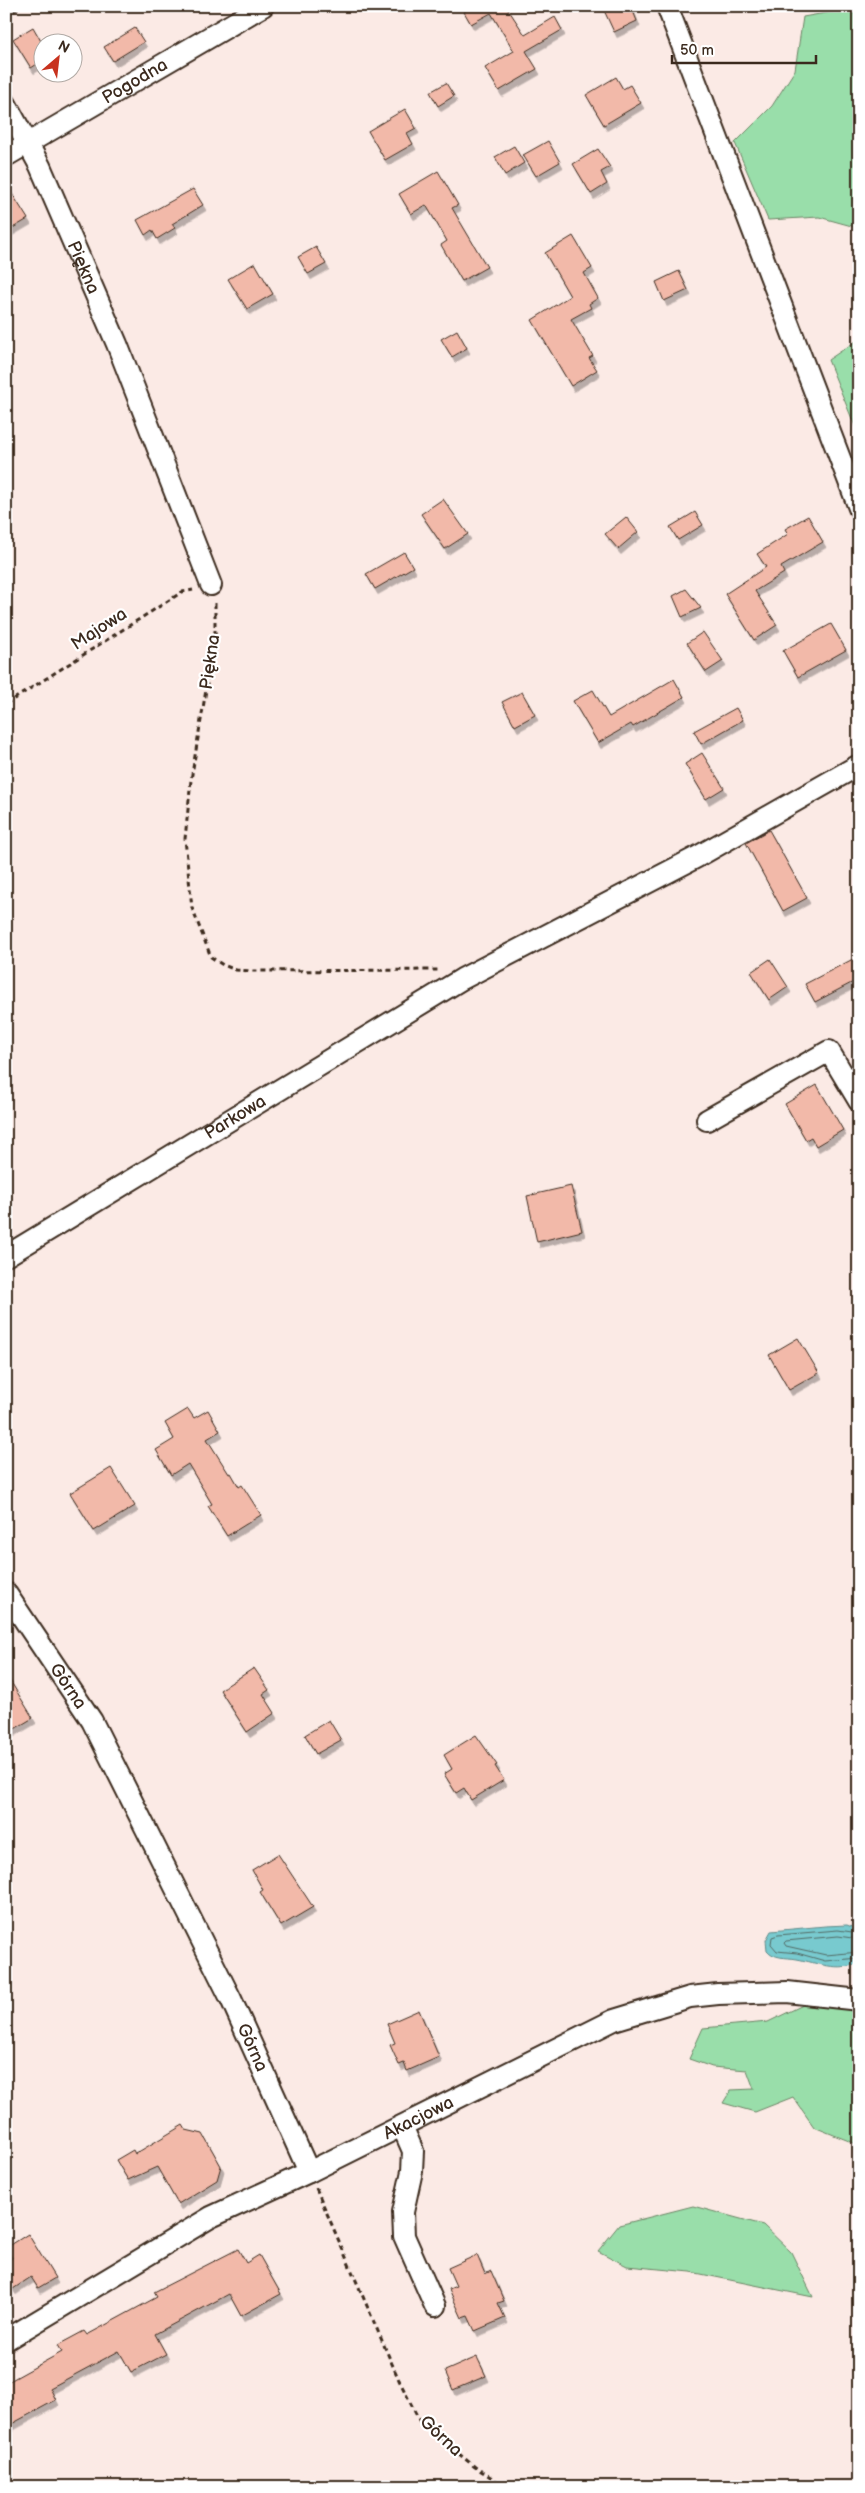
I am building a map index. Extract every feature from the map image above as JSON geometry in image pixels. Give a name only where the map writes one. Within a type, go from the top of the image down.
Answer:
[{"type":"street","name":"Pogodna","points":[[6,156],[263,6]]},
{"type":"street","points":[[667,6],[859,508]]},
{"type":"street","name":"Piękna","points":[[6,104],[40,166],[117,344],[211,585]]},
{"type":"street","name":"Parkowa","points":[[6,1256],[462,979],[697,857],[859,765]]},
{"type":"street","points":[[707,1120],[829,1051],[859,1101]]},
{"type":"street","name":"Górna","points":[[6,1593],[92,1721],[222,1982],[309,2172]]},
{"type":"street","name":"Akacjowa","points":[[6,2340],[211,2217],[309,2172],[614,2020],[690,1998],[718,1994],[787,1992],[859,2000]]},
{"type":"street","points":[[402,2126],[413,2151],[412,2171],[403,2212],[404,2236],[435,2306]]},
{"type":"path","points":[[6,16],[22,6]]},
{"type":"path","name":"Majowa","points":[[6,704],[182,592],[211,585]]},
{"type":"path","name":"Piękna","points":[[211,585],[216,615],[214,636],[191,780],[185,839],[192,908],[211,957],[223,966],[236,970],[436,969],[452,973],[462,979]]},
{"type":"path","name":"Górna","points":[[309,2172],[399,2380],[420,2422],[475,2467],[506,2487]]},
{"type":"green space","points":[[859,7],[859,228],[819,217],[768,220],[735,143],[772,106],[795,70],[803,17]]},
{"type":"green space","points":[[859,339],[859,436],[828,360]]},
{"type":"green space","points":[[803,2005],[859,2009],[859,2145],[814,2127],[793,2097],[755,2112],[723,2103],[731,2090],[754,2089],[747,2070],[712,2067],[689,2059],[703,2028],[768,2022]]},
{"type":"green space","points":[[693,2206],[763,2225],[791,2252],[813,2297],[691,2272],[627,2266],[598,2251],[619,2225]]},
{"type":"water","points":[[847,1925],[859,1930],[859,1963],[851,1966],[835,1967],[773,1955],[767,1950],[766,1940],[771,1931]]},
{"type":"building","points":[[473,6],[506,6],[525,35],[555,17],[562,30],[526,51],[537,69],[499,91],[485,68],[514,51],[491,13],[471,24],[464,12]]},
{"type":"building","points":[[602,6],[631,6],[637,21],[614,32]]},
{"type":"building","points":[[33,27],[36,32],[32,32],[32,67],[31,68],[13,39]]},
{"type":"building","points":[[135,28],[144,42],[113,61],[104,47]]},
{"type":"building","points":[[616,77],[623,89],[630,85],[641,103],[604,125],[586,95]]},
{"type":"building","points":[[446,83],[454,96],[438,106],[430,92]]},
{"type":"building","points":[[405,109],[416,128],[407,133],[413,144],[385,160],[368,131]]},
{"type":"building","points":[[548,141],[560,162],[536,176],[523,155]]},
{"type":"building","points":[[514,146],[524,163],[505,175],[495,157]]},
{"type":"building","points":[[598,149],[610,167],[601,172],[607,184],[591,194],[573,164]]},
{"type":"building","points":[[438,171],[458,205],[452,208],[487,267],[462,281],[441,245],[447,241],[426,205],[411,214],[399,194]]},
{"type":"building","points":[[6,184],[28,219],[6,232]]},
{"type":"building","points":[[193,189],[203,205],[172,224],[175,228],[157,239],[152,230],[145,235],[137,220]]},
{"type":"building","points":[[573,236],[592,268],[584,273],[598,298],[589,304],[591,308],[571,319],[593,356],[589,358],[597,370],[571,386],[532,320],[570,296],[545,253]]},
{"type":"building","points":[[316,247],[326,264],[308,274],[298,257]]},
{"type":"building","points":[[255,263],[273,294],[247,309],[228,279]]},
{"type":"building","points":[[679,271],[688,290],[664,301],[656,282]]},
{"type":"building","points":[[457,330],[467,348],[452,357],[441,339]]},
{"type":"building","points":[[443,499],[468,534],[445,549],[421,514]]},
{"type":"building","points":[[695,512],[703,525],[678,540],[670,527]]},
{"type":"building","points":[[808,516],[823,542],[781,567],[784,573],[755,591],[777,625],[754,640],[725,594],[766,567],[757,554],[788,534],[785,529]]},
{"type":"building","points":[[626,517],[638,532],[618,549],[605,534]]},
{"type":"building","points":[[404,552],[413,567],[375,589],[366,574]]},
{"type":"building","points":[[686,589],[701,608],[682,617],[673,596]]},
{"type":"building","points":[[831,624],[846,650],[798,677],[783,651]]},
{"type":"building","points":[[703,632],[723,661],[706,672],[687,643]]},
{"type":"building","points":[[674,679],[684,697],[633,727],[631,724],[598,743],[573,701],[593,690],[609,717]]},
{"type":"building","points":[[522,692],[535,715],[515,726],[502,702]]},
{"type":"building","points":[[736,708],[743,720],[701,744],[694,731]]},
{"type":"building","points":[[702,753],[724,788],[706,799],[685,764]]},
{"type":"building","points":[[769,830],[807,898],[783,911],[746,843]]},
{"type":"building","points":[[770,959],[788,987],[769,1000],[751,972]]},
{"type":"building","points":[[853,959],[859,971],[859,979],[815,1002],[805,984]]},
{"type":"building","points":[[817,1085],[843,1130],[816,1146],[811,1137],[806,1140],[785,1104]]},
{"type":"building","points":[[571,1186],[582,1231],[537,1242],[527,1196]]},
{"type":"building","points":[[798,1338],[819,1373],[789,1390],[769,1355]]},
{"type":"building","points":[[188,1409],[194,1418],[208,1410],[220,1431],[207,1439],[229,1474],[231,1473],[239,1487],[242,1485],[261,1515],[227,1536],[208,1506],[212,1504],[188,1464],[171,1475],[156,1450],[174,1439],[165,1423]]},
{"type":"building","points":[[111,1468],[135,1506],[94,1531],[70,1493]]},
{"type":"building","points":[[254,1668],[269,1690],[263,1694],[275,1713],[247,1732],[220,1690]]},
{"type":"building","points":[[6,1674],[33,1718],[6,1734]]},
{"type":"building","points":[[329,1720],[341,1740],[316,1754],[305,1735]]},
{"type":"building","points":[[476,1735],[497,1765],[495,1766],[504,1780],[471,1800],[464,1788],[456,1793],[444,1774],[452,1769],[444,1755]]},
{"type":"building","points":[[278,1854],[313,1907],[281,1926],[260,1892],[263,1890],[252,1870]]},
{"type":"building","points":[[419,2010],[439,2057],[407,2071],[404,2063],[399,2065],[390,2045],[395,2043],[387,2024]]},
{"type":"building","points":[[183,2125],[186,2130],[203,2134],[221,2166],[217,2180],[178,2204],[157,2167],[128,2180],[116,2160],[133,2150],[135,2154]]},
{"type":"building","points":[[28,2234],[55,2278],[38,2288],[31,2277],[13,2289],[6,2279],[6,2262],[12,2258],[6,2248]]},
{"type":"building","points":[[238,2249],[246,2263],[259,2255],[281,2294],[241,2316],[229,2294],[155,2334],[166,2354],[131,2372],[119,2351],[50,2388],[56,2400],[6,2427],[6,2383],[62,2352],[58,2345],[84,2331],[87,2335],[157,2297],[154,2292]]},
{"type":"building","points":[[477,2255],[485,2274],[491,2271],[504,2301],[498,2303],[505,2318],[475,2331],[468,2316],[462,2318],[449,2289],[456,2286],[448,2268]]},
{"type":"building","points":[[477,2357],[486,2376],[453,2390],[445,2371]]}]
